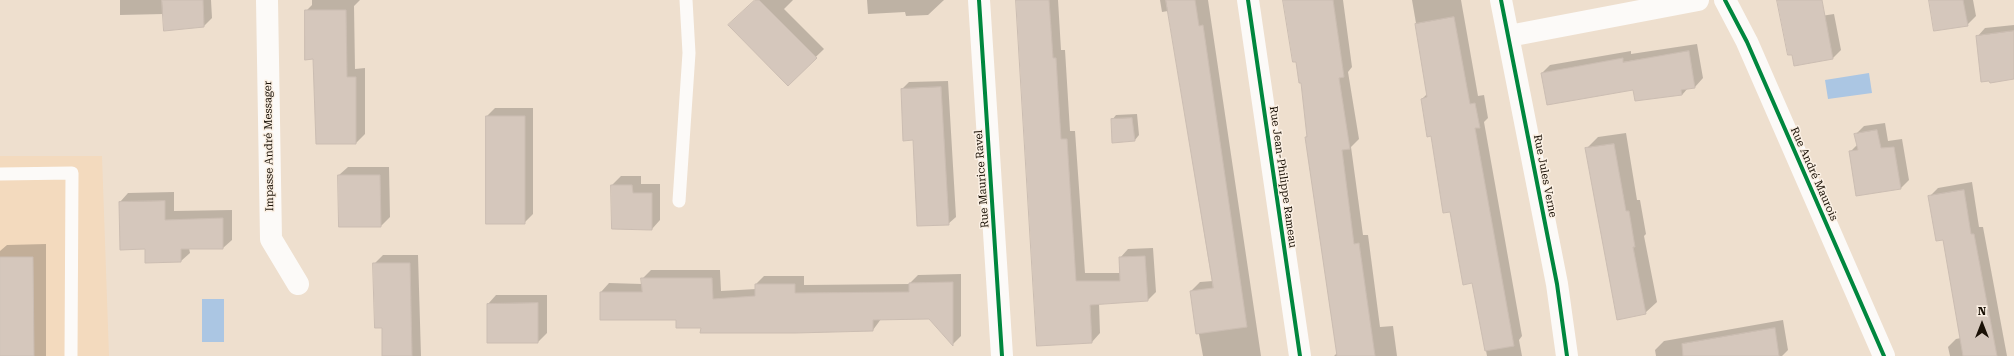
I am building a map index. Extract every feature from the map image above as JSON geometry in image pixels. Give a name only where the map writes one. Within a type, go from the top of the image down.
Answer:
[{"type":"street","name":"Impasse André Messager","points":[[267,0],[271,239],[298,284]]},
{"type":"street","name":"Rue Maurice Ravel","points":[[979,0],[1002,356]]},
{"type":"street","name":"Rue Jean-Philippe Rameau","points":[[1248,0],[1300,356]]},
{"type":"street","name":"Rue Jules Verne","points":[[1502,0],[1557,284],[1567,356]]},
{"type":"street","points":[[1509,36],[1656,4],[1698,0]]},
{"type":"street","name":"Rue André Maurois","points":[[1725,0],[1747,42],[1884,356]]},
{"type":"lane","points":[[679,202],[689,53],[686,0]]},
{"type":"lane","points":[[0,174],[72,173],[71,356]]},
{"type":"shaded area","points":[[0,156],[102,156],[109,356],[0,356]]},
{"type":"water","points":[[1869,73],[1872,93],[1828,99],[1825,80]]},
{"type":"water","points":[[202,299],[224,299],[224,342],[202,342]]},
{"type":"building","points":[[162,0],[203,0],[204,27],[164,31]]},
{"type":"building","points":[[755,0],[759,0],[817,58],[788,86],[728,25]]},
{"type":"building","points":[[1016,0],[1049,0],[1053,58],[1056,58],[1061,139],[1067,139],[1076,281],[1120,281],[1119,257],[1145,256],[1148,301],[1090,305],[1092,343],[1037,346]]},
{"type":"building","points":[[1166,0],[1195,0],[1199,26],[1203,25],[1247,327],[1196,334],[1190,291],[1213,288]]},
{"type":"building","points":[[1283,0],[1333,0],[1344,77],[1339,78],[1350,149],[1342,150],[1354,244],[1359,243],[1375,356],[1337,356],[1305,137],[1307,137],[1301,83],[1299,83],[1296,62],[1293,62]]},
{"type":"building","points":[[1777,0],[1822,0],[1833,59],[1794,66],[1792,55],[1788,55]]},
{"type":"building","points":[[1929,0],[1963,0],[1968,26],[1934,31]]},
{"type":"building","points":[[305,10],[346,10],[347,77],[356,77],[356,144],[316,144],[313,59],[305,60]]},
{"type":"building","points":[[1454,17],[1470,104],[1475,103],[1480,128],[1475,128],[1514,346],[1485,351],[1472,283],[1463,285],[1450,212],[1443,213],[1431,136],[1427,137],[1421,99],[1427,97],[1415,24]]},
{"type":"building","points":[[2014,31],[2014,79],[1990,83],[1989,81],[1981,82],[1976,36]]},
{"type":"building","points":[[1689,51],[1695,88],[1681,90],[1682,95],[1635,101],[1633,90],[1547,105],[1541,73],[1623,58],[1623,62]]},
{"type":"building","points":[[941,87],[949,225],[917,226],[913,140],[903,141],[901,89]]},
{"type":"building","points":[[486,116],[525,116],[525,224],[486,224]]},
{"type":"building","points":[[1132,118],[1135,141],[1112,143],[1111,119]]},
{"type":"building","points":[[1877,130],[1881,148],[1894,147],[1901,189],[1856,196],[1849,151],[1858,150],[1854,134]]},
{"type":"building","points":[[1614,144],[1626,211],[1629,211],[1635,247],[1633,247],[1646,314],[1617,320],[1585,148]]},
{"type":"building","points":[[338,175],[380,175],[381,227],[339,227]]},
{"type":"building","points":[[611,185],[632,185],[633,193],[652,193],[652,230],[612,229]]},
{"type":"building","points":[[1964,190],[1971,234],[1974,234],[1997,356],[1963,356],[1943,240],[1936,241],[1928,196]]},
{"type":"building","points":[[165,201],[165,220],[223,218],[223,249],[181,249],[181,262],[145,263],[145,249],[120,250],[119,202]]},
{"type":"building","points":[[0,257],[33,257],[34,356],[0,356]]},
{"type":"building","points":[[373,263],[410,263],[412,356],[382,356],[382,328],[375,328]]},
{"type":"building","points":[[641,278],[712,278],[713,299],[755,296],[755,284],[795,284],[795,293],[909,292],[909,283],[953,282],[953,346],[929,319],[873,320],[873,331],[795,333],[700,333],[701,328],[676,328],[676,320],[600,320],[600,292],[642,292]]},
{"type":"building","points":[[538,303],[538,343],[487,343],[487,304]]},
{"type":"building","points":[[1775,328],[1779,356],[1683,356],[1682,344]]},
{"type":"cycle path","points":[[979,0],[1002,356]]},
{"type":"cycle path","points":[[1248,0],[1300,356]]},
{"type":"cycle path","points":[[1501,0],[1557,284],[1567,356]]},
{"type":"cycle path","points":[[1725,0],[1747,42],[1884,356]]}]
